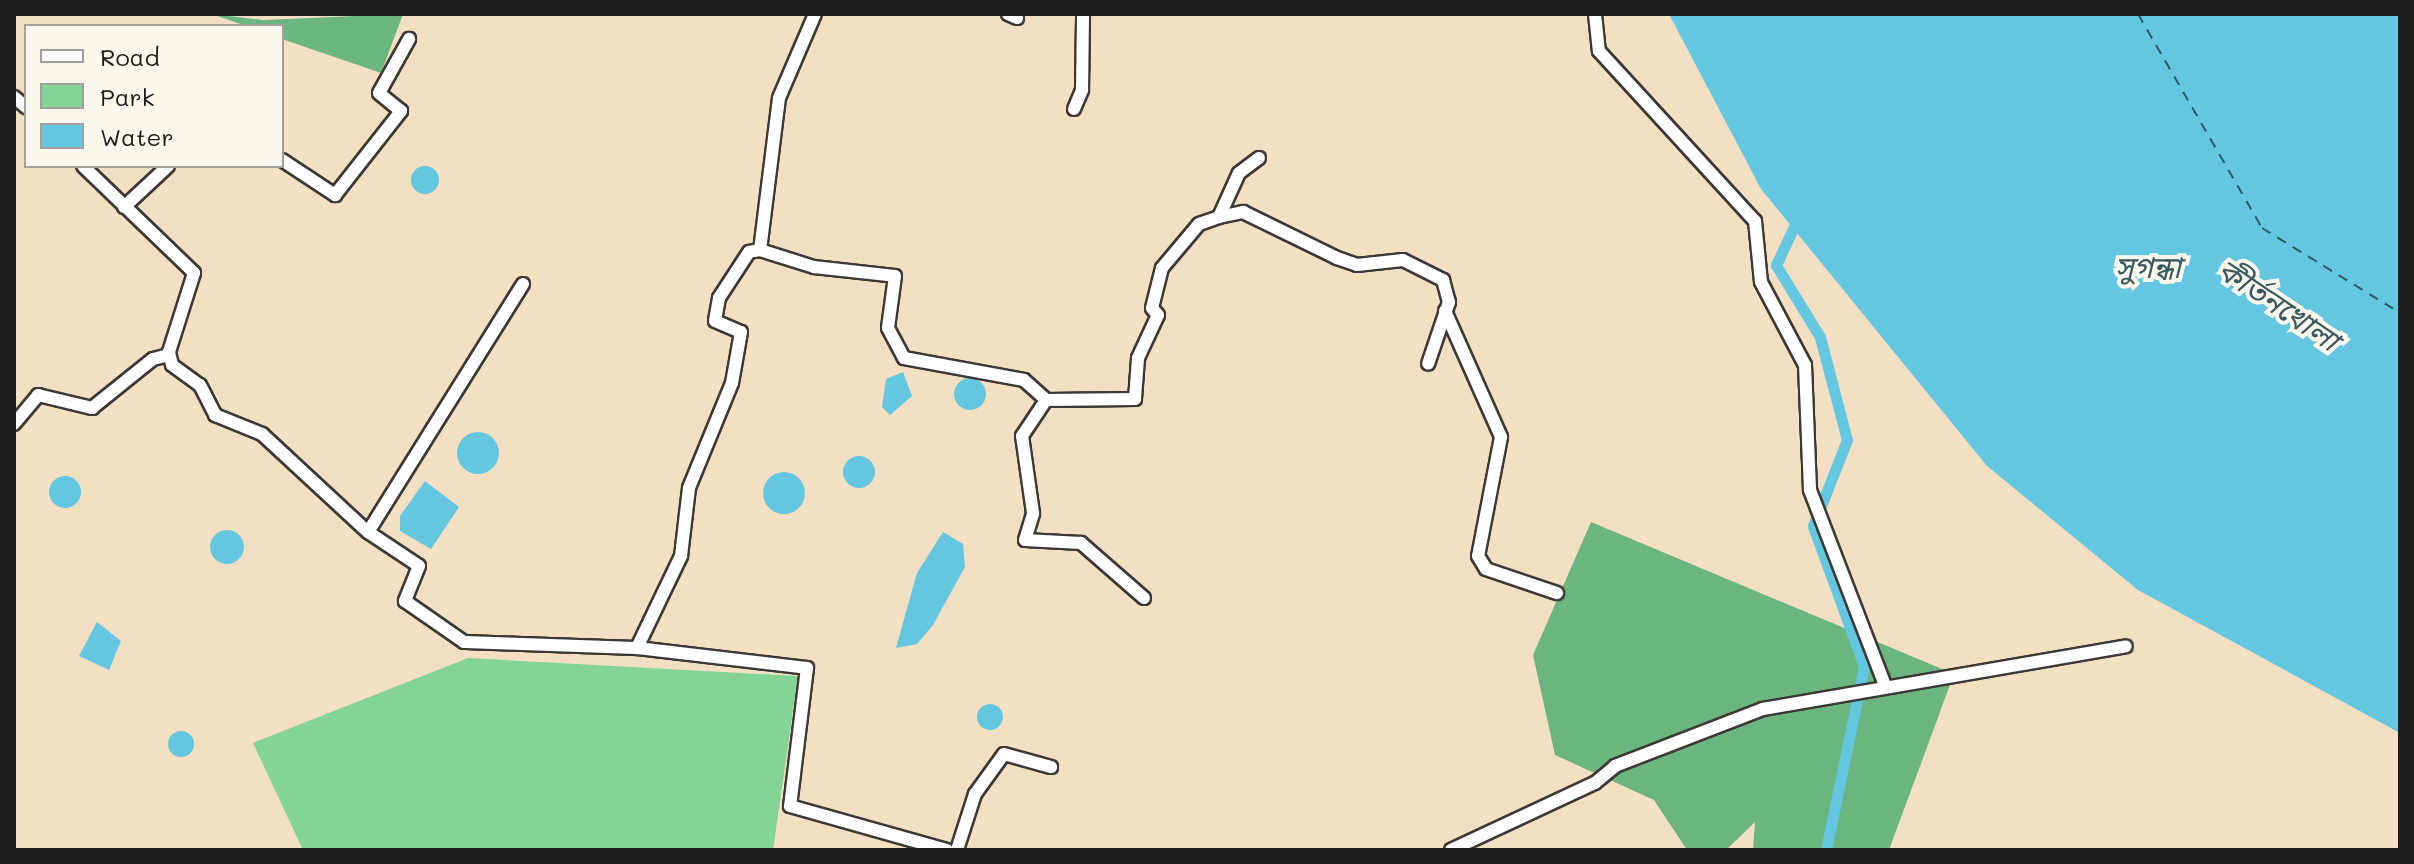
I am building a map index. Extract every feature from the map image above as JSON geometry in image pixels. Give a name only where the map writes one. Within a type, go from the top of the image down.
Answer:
[{"type":"street","points":[[760,250],[779,98],[815,14]]},
{"type":"street","points":[[1074,109],[1082,90],[1083,14]]},
{"type":"street","points":[[1595,14],[1599,51],[1755,221],[1761,282],[1805,365],[1810,490],[1885,685]]},
{"type":"street","points":[[284,161],[335,195],[401,111],[379,93],[409,39]]},
{"type":"street","points":[[1219,217],[1239,173],[1259,158]]},
{"type":"street","points":[[85,168],[194,273],[169,355]]},
{"type":"street","points":[[124,207],[166,168]]},
{"type":"street","points":[[637,648],[681,556],[689,488],[732,383],[741,332],[715,321],[719,298],[749,252],[760,250],[814,267],[895,276],[888,328],[904,358],[1024,380],[1046,400],[1135,399],[1138,358],[1158,315],[1152,308],[1162,268],[1199,224],[1243,212],[1273,233],[1357,265],[1403,260],[1450,288],[1428,364]]},
{"type":"street","points":[[368,532],[523,284]]},
{"type":"street","points":[[1445,311],[1501,437],[1478,556],[1486,569],[1557,593]]},
{"type":"street","points":[[14,424],[38,395],[92,408],[153,359],[169,355]]},
{"type":"street","points":[[169,355],[200,385],[215,415],[262,434],[368,532],[419,566],[405,601],[464,642],[637,648],[807,668],[790,806],[947,850]]},
{"type":"street","points":[[1046,400],[1022,436],[1033,513],[1025,540],[1081,543],[1144,598]]},
{"type":"street","points":[[1451,850],[1595,783],[1615,766],[1720,723],[1885,685],[2126,646]]},
{"type":"street","points":[[957,850],[975,794],[1004,754],[1051,767]]},
{"type":"green space","points":[[212,14],[263,20],[403,14],[381,73],[284,40],[284,24],[240,24]]},
{"type":"green space","points":[[1591,522],[1954,674],[1889,850],[1753,850],[1755,822],[1726,850],[1687,850],[1654,800],[1555,755],[1533,655]]},
{"type":"green space","points":[[468,658],[798,676],[773,850],[303,850],[253,743]]},
{"type":"water","name":"সুগন্ধা","points":[[1669,14],[2400,14],[2400,733],[2138,590],[1987,466],[1761,189]]},
{"type":"water","points":[[425,166],[435,170],[439,180],[435,190],[425,194],[415,190],[411,180],[415,170]]},
{"type":"water","points":[[903,372],[912,396],[890,415],[882,407],[886,379]]},
{"type":"water","points":[[970,378],[981,383],[986,394],[981,405],[970,410],[959,405],[954,394],[959,383]]},
{"type":"water","points":[[478,432],[493,438],[499,453],[493,468],[478,474],[463,468],[457,453],[463,438]]},
{"type":"water","points":[[859,456],[870,461],[875,472],[870,483],[859,488],[848,483],[843,472],[848,461]]},
{"type":"water","points":[[784,472],[799,478],[805,493],[799,508],[784,514],[769,508],[763,493],[769,478]]},
{"type":"water","points":[[65,476],[76,481],[81,492],[76,503],[65,508],[54,503],[49,492],[54,481]]},
{"type":"water","points":[[425,481],[459,507],[431,549],[400,531],[400,516]]},
{"type":"water","points":[[227,530],[239,535],[244,547],[239,559],[227,564],[215,559],[210,547],[215,535]]},
{"type":"water","points":[[943,532],[963,544],[965,567],[933,625],[917,644],[896,648],[917,573]]},
{"type":"water","points":[[97,622],[121,641],[109,670],[79,656]]},
{"type":"water","points":[[990,704],[999,708],[1003,717],[999,726],[990,730],[981,726],[977,717],[981,708]]},
{"type":"water","points":[[181,731],[190,735],[194,744],[190,753],[181,757],[172,753],[168,744],[172,735]]},
{"type":"waterway","points":[[1798,218],[1776,265],[1820,337],[1847,440],[1813,526],[1864,666],[1826,850]]},
{"type":"ferry route","points":[[2138,14],[2262,228],[2400,313]]},
{"type":"water label","name":"কীর্তনখোলা","points":[[2279,304]]}]
